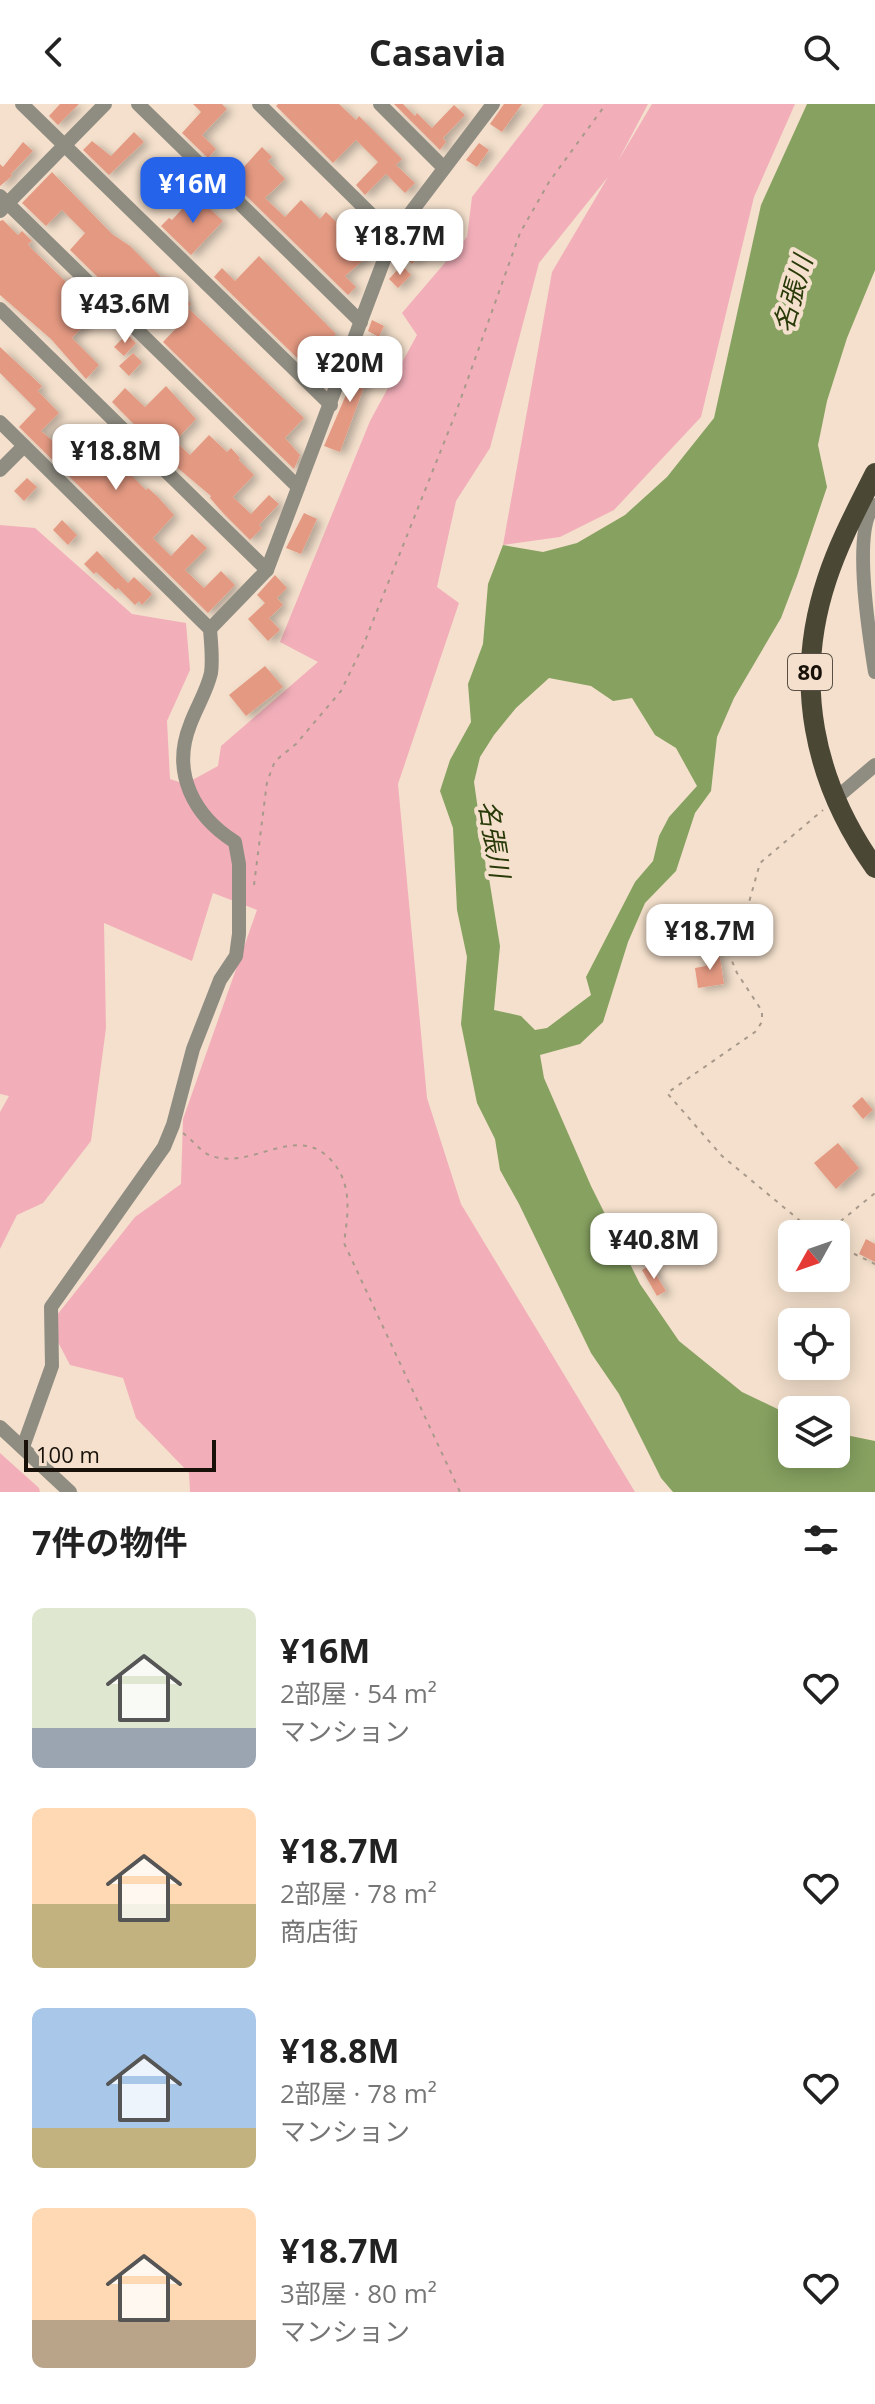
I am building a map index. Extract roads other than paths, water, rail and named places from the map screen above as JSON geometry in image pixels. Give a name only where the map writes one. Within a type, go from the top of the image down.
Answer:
[{"type":"main road","name":"80","points":[[873,489],[827,580],[814,635],[810,672],[814,721],[825,775],[835,799],[875,868]]},
{"type":"street","points":[[22,104],[331,405]]},
{"type":"street","points":[[105,104],[3,203],[298,487]]},
{"type":"street","points":[[138,104],[361,322]]},
{"type":"street","points":[[259,104],[393,236]]},
{"type":"street","points":[[380,104],[444,168]]},
{"type":"street","points":[[210,629],[267,570],[393,236],[493,104]]},
{"type":"street","points":[[0,309],[267,570]]},
{"type":"street","points":[[0,422],[210,629],[211,673],[186,734],[183,774],[199,812],[235,842],[239,864],[236,956],[220,980],[193,1049],[173,1125],[156,1162],[51,1307],[52,1366],[23,1447]]},
{"type":"street","points":[[0,470],[24,446]]},
{"type":"street","points":[[873,489],[863,570],[865,613],[875,672]]},
{"type":"street","points":[[835,799],[875,765]]},
{"type":"street","points":[[0,1427],[70,1492]]},
{"type":"water","name":"名張川","points":[[807,104],[875,104],[875,270],[847,338],[827,401],[818,445],[827,487],[797,576],[781,618],[734,698],[717,737],[711,791],[695,813],[676,871],[645,903],[628,942],[603,1022],[580,1044],[540,1055],[544,1078],[591,1186],[640,1284],[679,1341],[742,1392],[778,1409],[778,1468],[850,1468],[850,1436],[875,1441],[875,1492],[673,1492],[661,1478],[619,1394],[591,1353],[500,1170],[495,1139],[477,1103],[461,1024],[467,957],[457,910],[453,828],[440,791],[450,760],[471,722],[468,684],[483,644],[488,584],[503,545],[543,552],[577,543],[625,515],[667,477],[714,418],[761,205]],"holes":[[[549,678],[591,686],[613,701],[632,698],[655,735],[676,748],[697,786],[669,817],[659,836],[653,861],[635,882],[586,977],[591,995],[547,1028],[535,1030],[521,1016],[494,1010],[500,946],[488,872],[478,836],[474,782],[480,757],[494,735],[516,708]]]}]
